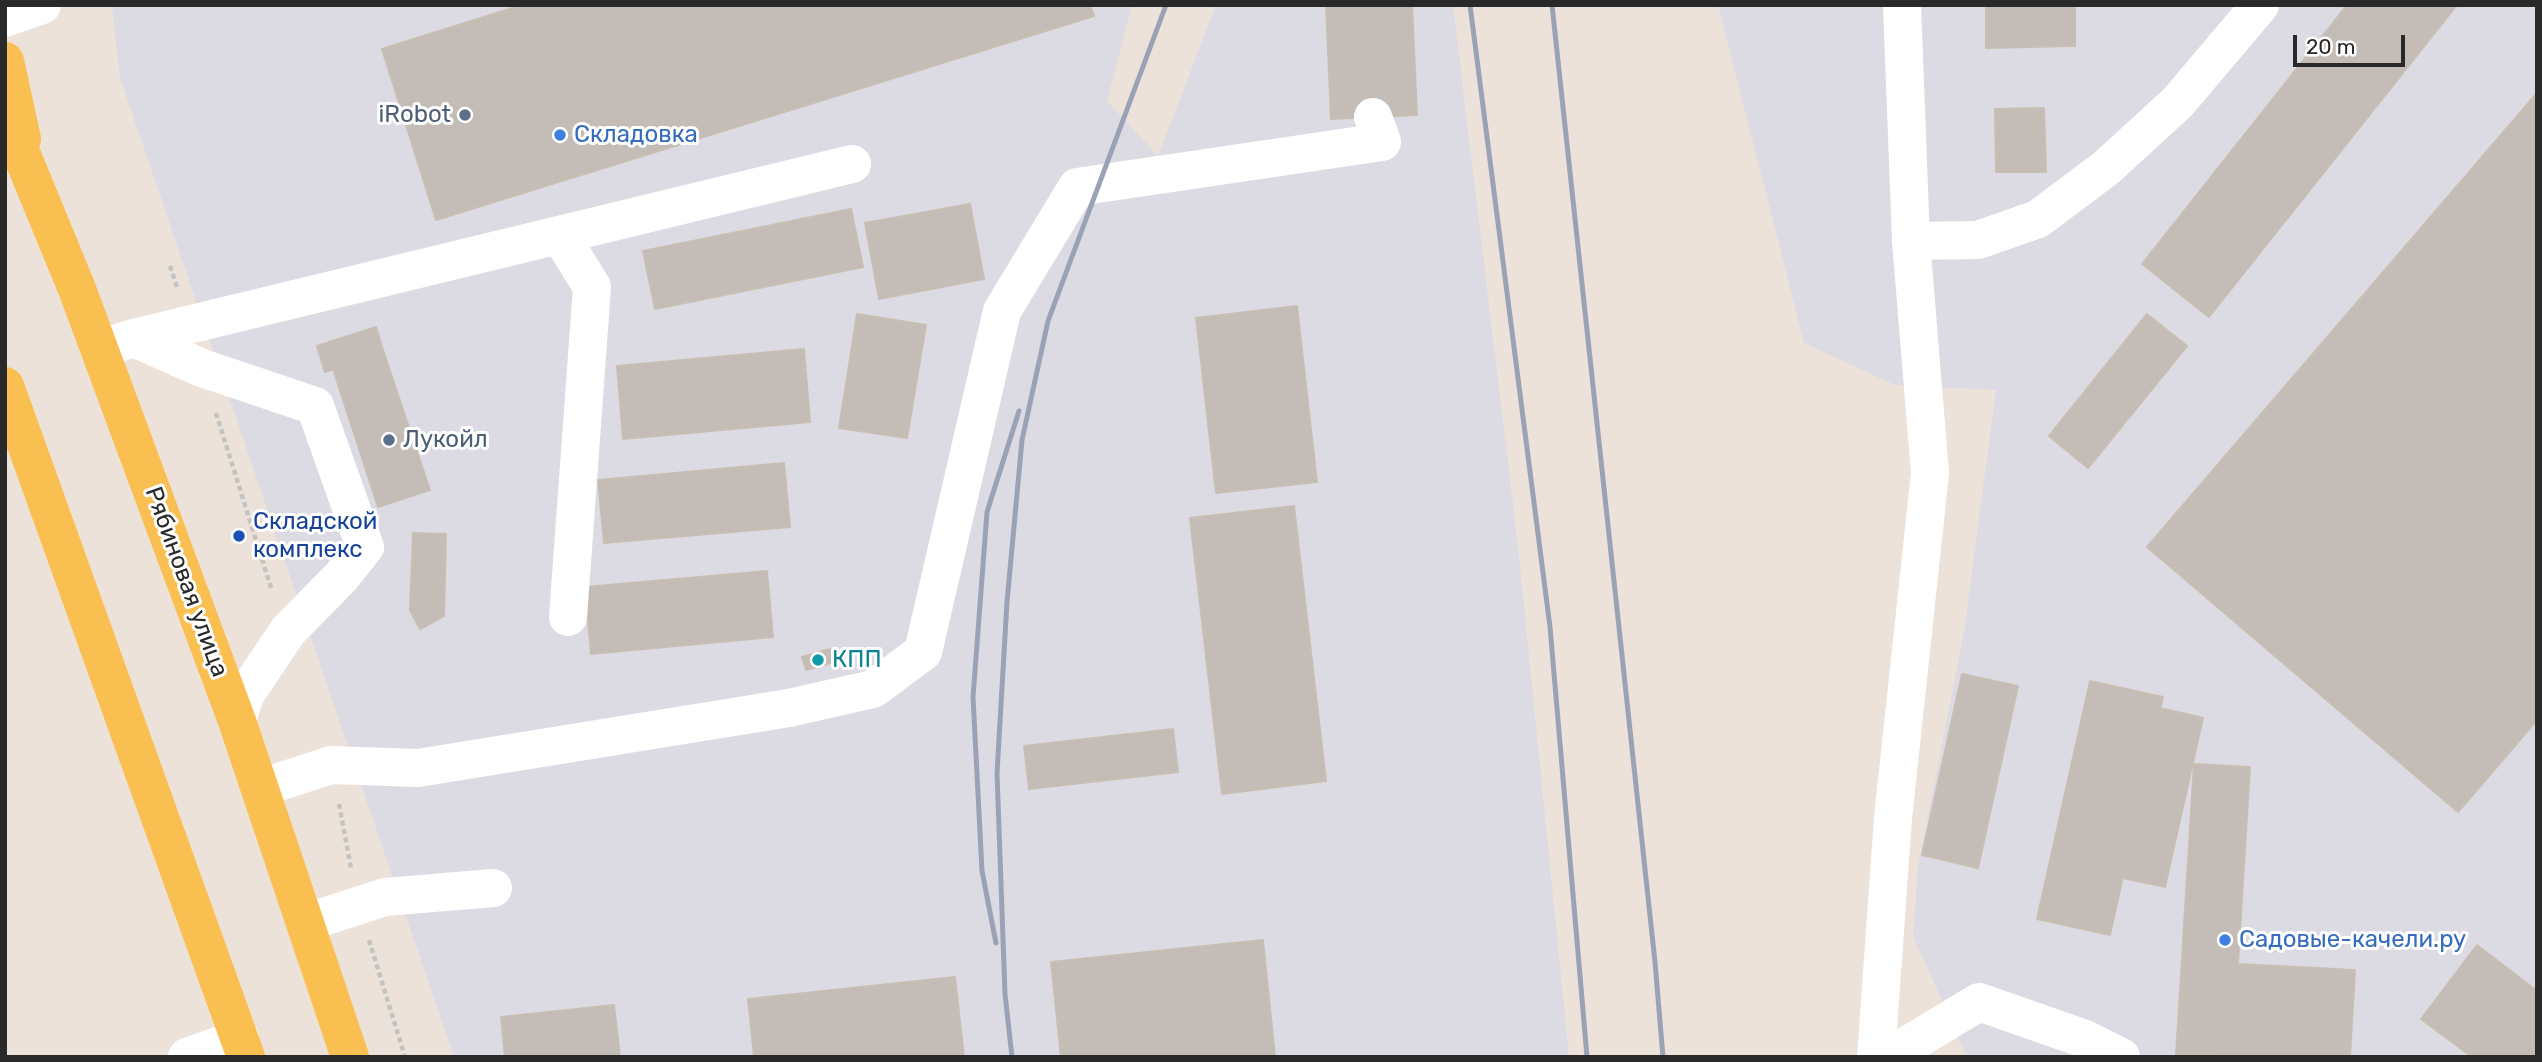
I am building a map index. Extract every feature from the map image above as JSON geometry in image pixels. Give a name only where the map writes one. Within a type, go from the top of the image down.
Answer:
[{"type":"main road","points":[[5,61],[30,178]]},
{"type":"main road","name":"Рябиновая улица","points":[[5,114],[30,178],[117,343],[237,721],[350,1057]]},
{"type":"main road","points":[[5,386],[243,1047]]},
{"type":"lane","points":[[5,18],[42,5]]},
{"type":"lane","points":[[1876,1057],[1893,818],[1930,473],[1911,241],[1902,5]]},
{"type":"lane","points":[[1911,241],[1978,240],[2038,219],[2106,168],[2178,102],[2260,5]]},
{"type":"lane","points":[[260,788],[331,765],[418,768],[776,710],[873,689],[923,652],[1002,311],[1077,187],[1382,142],[1373,117]]},
{"type":"lane","points":[[117,343],[852,164]]},
{"type":"lane","points":[[560,235],[592,288],[568,617]]},
{"type":"lane","points":[[117,343],[315,406],[365,547],[341,577],[288,631],[245,695],[237,721]]},
{"type":"lane","points":[[305,923],[385,897],[493,888]]},
{"type":"lane","points":[[1888,1057],[1979,1002],[2085,1039],[2121,1057]]},
{"type":"lane","points":[[187,1057],[243,1047]]},
{"type":"path","points":[[170,266],[188,324]]},
{"type":"path","points":[[202,368],[272,592]]},
{"type":"shaded area","points":[[112,5],[1132,5],[1107,101],[1158,156],[1216,5],[1453,5],[1518,546],[1569,1057],[454,1057],[120,78]]},
{"type":"shaded area","points":[[1718,5],[2537,5],[2537,1057],[1967,1057],[1913,936],[1918,866],[1964,632],[1996,390],[1895,385],[1804,343]]},
{"type":"building","name":"Складовка","points":[[522,5],[1090,5],[1094,16],[436,220],[382,49]]},
{"type":"building","points":[[1326,5],[1412,5],[1417,115],[1331,119]]},
{"type":"building","points":[[1986,5],[2075,5],[2075,46],[1986,48]]},
{"type":"building","points":[[2347,5],[2457,5],[2209,317],[2142,264]]},
{"type":"building","points":[[2537,93],[2537,720],[2458,812],[2147,547]]},
{"type":"building","points":[[2044,108],[2046,172],[1996,172],[1995,109]]},
{"type":"building","points":[[970,204],[984,279],[879,299],[865,223]]},
{"type":"building","points":[[851,209],[863,267],[655,309],[643,251]]},
{"type":"building","points":[[1297,306],[1317,482],[1216,493],[1196,318]]},
{"type":"building","points":[[857,314],[926,325],[907,438],[839,428]]},
{"type":"building","points":[[2147,314],[2187,346],[2088,468],[2049,436]]},
{"type":"building","points":[[376,327],[384,353],[325,372],[317,346]]},
{"type":"building","points":[[804,349],[810,422],[623,439],[617,366]]},
{"type":"building","points":[[384,353],[430,490],[378,507],[333,369]]},
{"type":"building","points":[[784,463],[790,527],[604,543],[598,480]]},
{"type":"building","points":[[1294,506],[1326,781],[1222,794],[1190,518]]},
{"type":"building","points":[[413,533],[446,534],[444,616],[420,629],[410,610]]},
{"type":"building","points":[[767,571],[773,637],[591,654],[585,587]]},
{"type":"building","name":"КПП","points":[[830,649],[834,662],[806,670],[802,657]]},
{"type":"building","points":[[1962,674],[2018,686],[1978,868],[1922,855]]},
{"type":"building","points":[[2090,681],[2163,697],[2110,935],[2037,919]]},
{"type":"building","points":[[2160,708],[2203,718],[2165,887],[2123,878]]},
{"type":"building","points":[[1173,729],[1178,772],[1029,789],[1024,746]]},
{"type":"building","points":[[2194,764],[2250,767],[2238,964],[2355,970],[2350,1057],[2176,1055]]},
{"type":"building","points":[[1263,940],[1275,1057],[1061,1057],[1051,962]]},
{"type":"building","points":[[2477,945],[2537,991],[2537,1057],[2472,1057],[2421,1019]]},
{"type":"building","points":[[955,977],[964,1057],[754,1057],[748,999]]},
{"type":"building","points":[[614,1005],[620,1057],[505,1057],[501,1017]]},
{"type":"railway","points":[[1012,1057],[1005,994],[997,773],[1007,602],[1022,440],[1048,321],[1166,5]]},
{"type":"railway","points":[[1470,5],[1550,627],[1587,1057]]},
{"type":"railway","points":[[1552,5],[1663,1057]]},
{"type":"railway","points":[[996,943],[982,871],[973,697],[987,512],[1019,411]]},
{"type":"place","name":"iRobot","points":[[465,115]]},
{"type":"place","name":"Складовка","points":[[560,135]]},
{"type":"place","name":"Лукойл","points":[[389,440]]},
{"type":"place","name":"Складской комплекс","points":[[239,536]]},
{"type":"place","name":"КПП","points":[[818,660]]},
{"type":"place","name":"Садовые-качели.ру","points":[[2225,940]]}]
